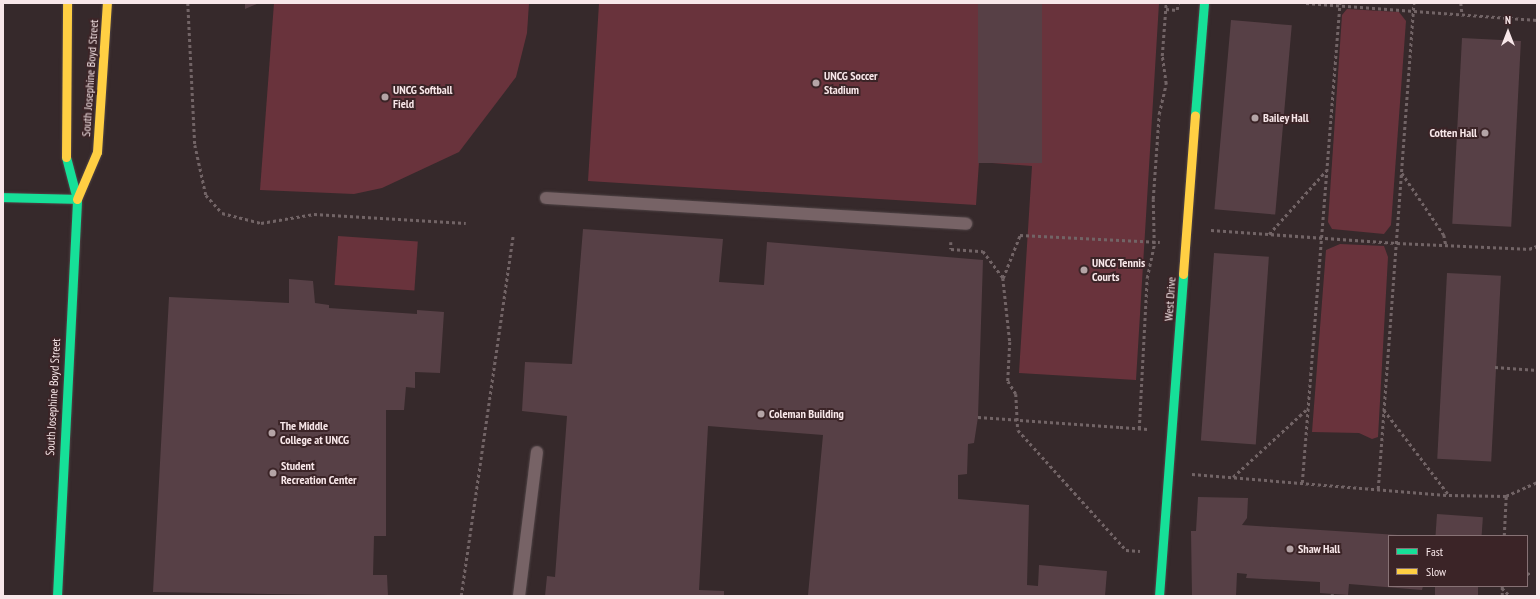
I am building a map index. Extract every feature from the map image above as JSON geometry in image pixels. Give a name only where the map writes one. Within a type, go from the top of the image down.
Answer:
[{"type":"main road","name":"South Josephine Boyd Street","points":[[57,596],[77,199],[65,152],[67,3]]},
{"type":"main road","name":"South Josephine Boyd Street","points":[[77,199],[97,152],[107,3]]},
{"type":"main road","name":"West Drive","points":[[1159,596],[1170,472],[1204,3]]},
{"type":"main road","points":[[3,197],[77,199]]},
{"type":"lane","points":[[546,198],[966,224]]},
{"type":"lane","points":[[520,596],[537,452]]},
{"type":"path","points":[[188,3],[195,145],[206,196],[222,213],[261,223],[314,214],[466,223]]},
{"type":"path","points":[[1139,429],[1147,278],[1154,244],[1153,199],[1159,114],[1166,84],[1162,56],[1166,3]]},
{"type":"path","points":[[1166,9],[1177,10],[1178,3]]},
{"type":"path","points":[[1306,3],[1414,9],[1537,20]]},
{"type":"path","points":[[1378,489],[1414,3]]},
{"type":"path","points":[[1461,3],[1462,14]]},
{"type":"path","points":[[1302,483],[1323,239],[1326,170],[1340,4]]},
{"type":"path","points":[[1269,235],[1326,170]]},
{"type":"path","points":[[1402,173],[1444,235],[1446,245]]},
{"type":"path","points":[[1187,228],[1323,239],[1446,245],[1537,247]]},
{"type":"path","points":[[1116,537],[1018,430],[1016,394],[1008,381],[1010,342],[1003,278],[1020,235],[1160,244]]},
{"type":"path","points":[[461,596],[513,237]]},
{"type":"path","points":[[955,249],[983,251],[1003,278]]},
{"type":"path","points":[[1495,367],[1537,370]]},
{"type":"path","points":[[1233,477],[1308,408]]},
{"type":"path","points":[[1384,410],[1449,495]]},
{"type":"path","points":[[978,417],[1120,427]]},
{"type":"path","points":[[1170,472],[1449,495],[1506,496],[1519,493],[1537,482]]},
{"type":"path","points":[[1504,535],[1506,496]]},
{"type":"path","points":[[1528,573],[1532,575]]},
{"type":"path","points":[[1502,587],[1502,596]]},
{"type":"path","points":[[1502,587],[1510,596]]},
{"type":"shaded area","name":"UNCG Softball Field","points":[[274,3],[529,3],[527,33],[516,77],[459,152],[382,188],[354,194],[260,190]]},
{"type":"shaded area","name":"UNCG Soccer Stadium","points":[[599,3],[1159,3],[1136,380],[1019,373],[1032,166],[979,162],[976,205],[588,181]]},
{"type":"shaded area","points":[[1347,9],[1399,12],[1406,21],[1391,225],[1384,234],[1332,229],[1328,222],[1342,15]]},
{"type":"shaded area","points":[[338,236],[418,242],[414,290],[335,285]]},
{"type":"shaded area","points":[[1340,244],[1384,246],[1388,257],[1378,437],[1372,439],[1359,433],[1312,432],[1326,250]]},
{"type":"building","points":[[245,3],[259,3],[245,9]]},
{"type":"building","points":[[978,3],[1042,3],[1042,163],[978,163]]},
{"type":"building","name":"Bailey Hall","points":[[1231,20],[1292,25],[1275,215],[1214,209]]},
{"type":"building","name":"Cotten Hall","points":[[1462,38],[1521,41],[1511,227],[1452,224]]},
{"type":"building","name":"Coleman Building","points":[[583,229],[723,239],[719,282],[764,285],[767,242],[983,260],[978,417],[974,443],[968,444],[967,474],[958,475],[958,499],[1029,505],[1027,585],[1038,586],[1039,565],[1107,571],[1105,596],[808,595],[823,435],[708,426],[699,590],[724,591],[724,596],[545,596],[547,576],[555,577],[567,416],[522,411],[525,362],[572,364]]},
{"type":"building","points":[[1214,253],[1269,257],[1256,444],[1201,441]]},
{"type":"building","points":[[1447,273],[1501,276],[1491,462],[1437,459]]},
{"type":"building","name":"Student Recreation Center","points":[[289,279],[313,281],[315,303],[329,305],[329,308],[417,314],[417,310],[444,312],[440,373],[415,372],[415,388],[406,387],[404,410],[386,410],[386,536],[374,536],[373,575],[387,575],[388,596],[153,592],[169,297],[289,303]]},
{"type":"building","name":"Shaw Hall","points":[[1198,497],[1248,498],[1247,518],[1242,525],[1398,535],[1388,535],[1388,587],[1423,587],[1422,590],[1349,584],[1348,595],[1320,593],[1320,582],[1246,578],[1247,574],[1237,573],[1236,596],[1192,596],[1191,531],[1196,531]]},
{"type":"building","points":[[1437,514],[1483,517],[1482,535],[1436,535]]},
{"type":"building","points":[[1435,587],[1478,587],[1478,596],[1435,596]]},
{"type":"traffic: fast","points":[[1195,115],[1204,3]]},
{"type":"traffic: fast","points":[[57,596],[77,199],[66,157]]},
{"type":"traffic: fast","points":[[3,197],[77,199]]},
{"type":"traffic: fast","points":[[1159,596],[1183,274]]},
{"type":"traffic: slow","points":[[66,157],[67,3]]},
{"type":"traffic: slow","points":[[77,199],[97,152],[107,3]]},
{"type":"traffic: slow","points":[[1183,274],[1195,115]]},
{"type":"place","name":"UNCG Soccer Stadium","points":[[816,83]]},
{"type":"place","name":"UNCG Softball Field","points":[[385,97]]},
{"type":"place","name":"Bailey Hall","points":[[1255,118]]},
{"type":"place","name":"Cotten Hall","points":[[1485,133]]},
{"type":"place","name":"UNCG Tennis Courts","points":[[1084,270]]},
{"type":"place","name":"Coleman Building","points":[[761,414]]},
{"type":"place","name":"The Middle College at UNCG","points":[[272,433]]},
{"type":"place","name":"Student Recreation Center","points":[[273,473]]},
{"type":"place","name":"Shaw Hall","points":[[1290,549]]}]
